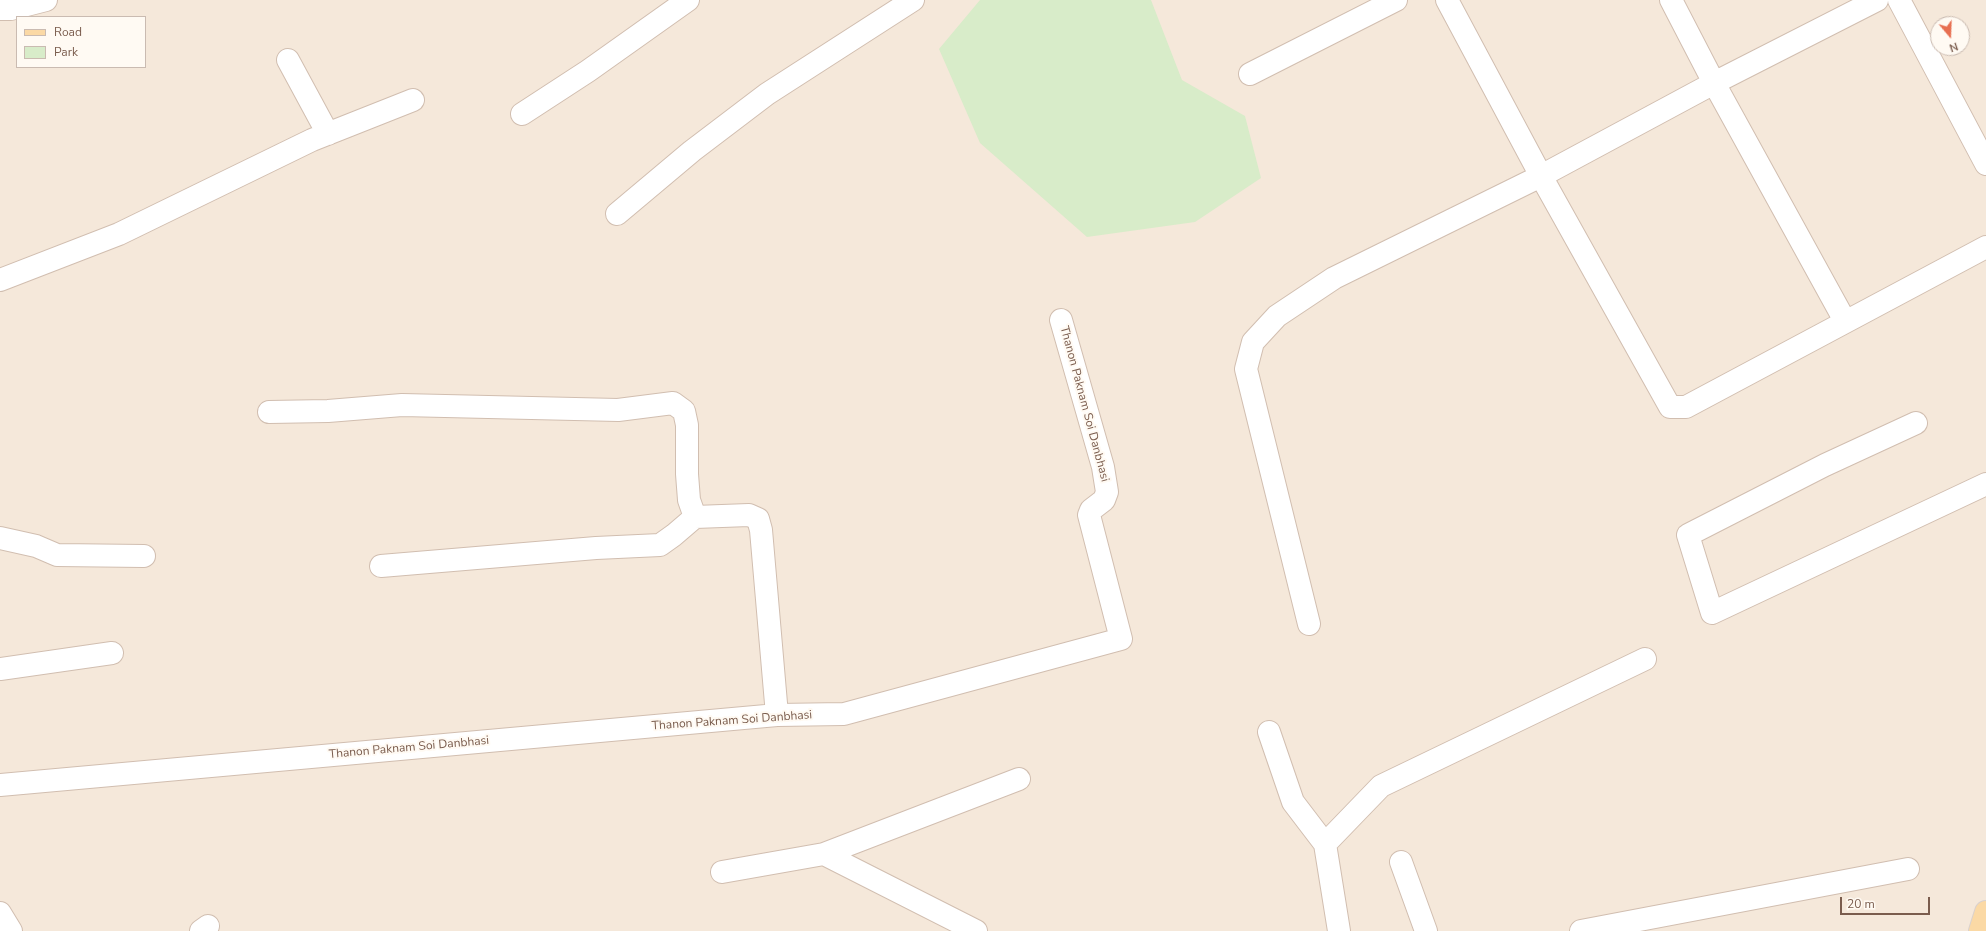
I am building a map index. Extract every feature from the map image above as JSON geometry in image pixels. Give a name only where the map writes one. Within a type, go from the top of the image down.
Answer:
[{"type":"main road","points":[[1980,931],[1986,912]]},
{"type":"street","points":[[0,9],[11,9],[46,0]]},
{"type":"street","points":[[522,114],[588,71],[688,0]]},
{"type":"street","points":[[617,214],[692,151],[767,94],[913,0]]},
{"type":"street","points":[[1250,74],[1396,0]]},
{"type":"street","points":[[1447,0],[1540,176],[1670,407],[1686,407],[1986,247]]},
{"type":"street","points":[[1671,0],[1714,83],[1845,321]]},
{"type":"street","points":[[1309,624],[1266,442],[1246,370],[1253,342],[1277,316],[1334,278],[1540,176],[1714,83],[1877,0]]},
{"type":"street","points":[[1899,0],[1986,164]]},
{"type":"street","points":[[288,60],[328,134]]},
{"type":"street","points":[[0,280],[119,234],[312,140],[413,100]]},
{"type":"street","name":"Thanon Paknam Soi Danbhasi","points":[[0,785],[777,715],[844,714],[1121,639],[1089,514],[1091,510],[1104,500],[1107,492],[1103,467],[1061,320]]},
{"type":"street","points":[[269,412],[328,411],[402,405],[618,410],[673,403],[684,411],[687,426],[687,480],[689,500],[695,517]]},
{"type":"street","points":[[1916,423],[1825,465],[1688,535],[1712,613],[1986,484]]},
{"type":"street","points":[[381,566],[596,548],[660,545],[674,536],[695,517],[749,515],[758,519],[761,530],[777,715]]},
{"type":"street","points":[[0,538],[36,546],[57,555],[144,556]]},
{"type":"street","points":[[0,669],[112,653]]},
{"type":"street","points":[[1325,844],[1381,786],[1645,659]]},
{"type":"street","points":[[1269,732],[1294,802],[1325,844],[1339,931]]},
{"type":"street","points":[[722,872],[824,854],[1019,779]]},
{"type":"street","points":[[824,854],[976,931]]},
{"type":"street","points":[[1401,862],[1426,931]]},
{"type":"street","points":[[1581,931],[1908,869]]},
{"type":"street","points":[[0,914],[10,931]]},
{"type":"shaded area","points":[[0,0],[1986,0],[1986,931],[0,931]]},
{"type":"green space","points":[[980,0],[1151,0],[1182,80],[1245,116],[1261,178],[1195,222],[1087,237],[980,143],[939,49]]}]
